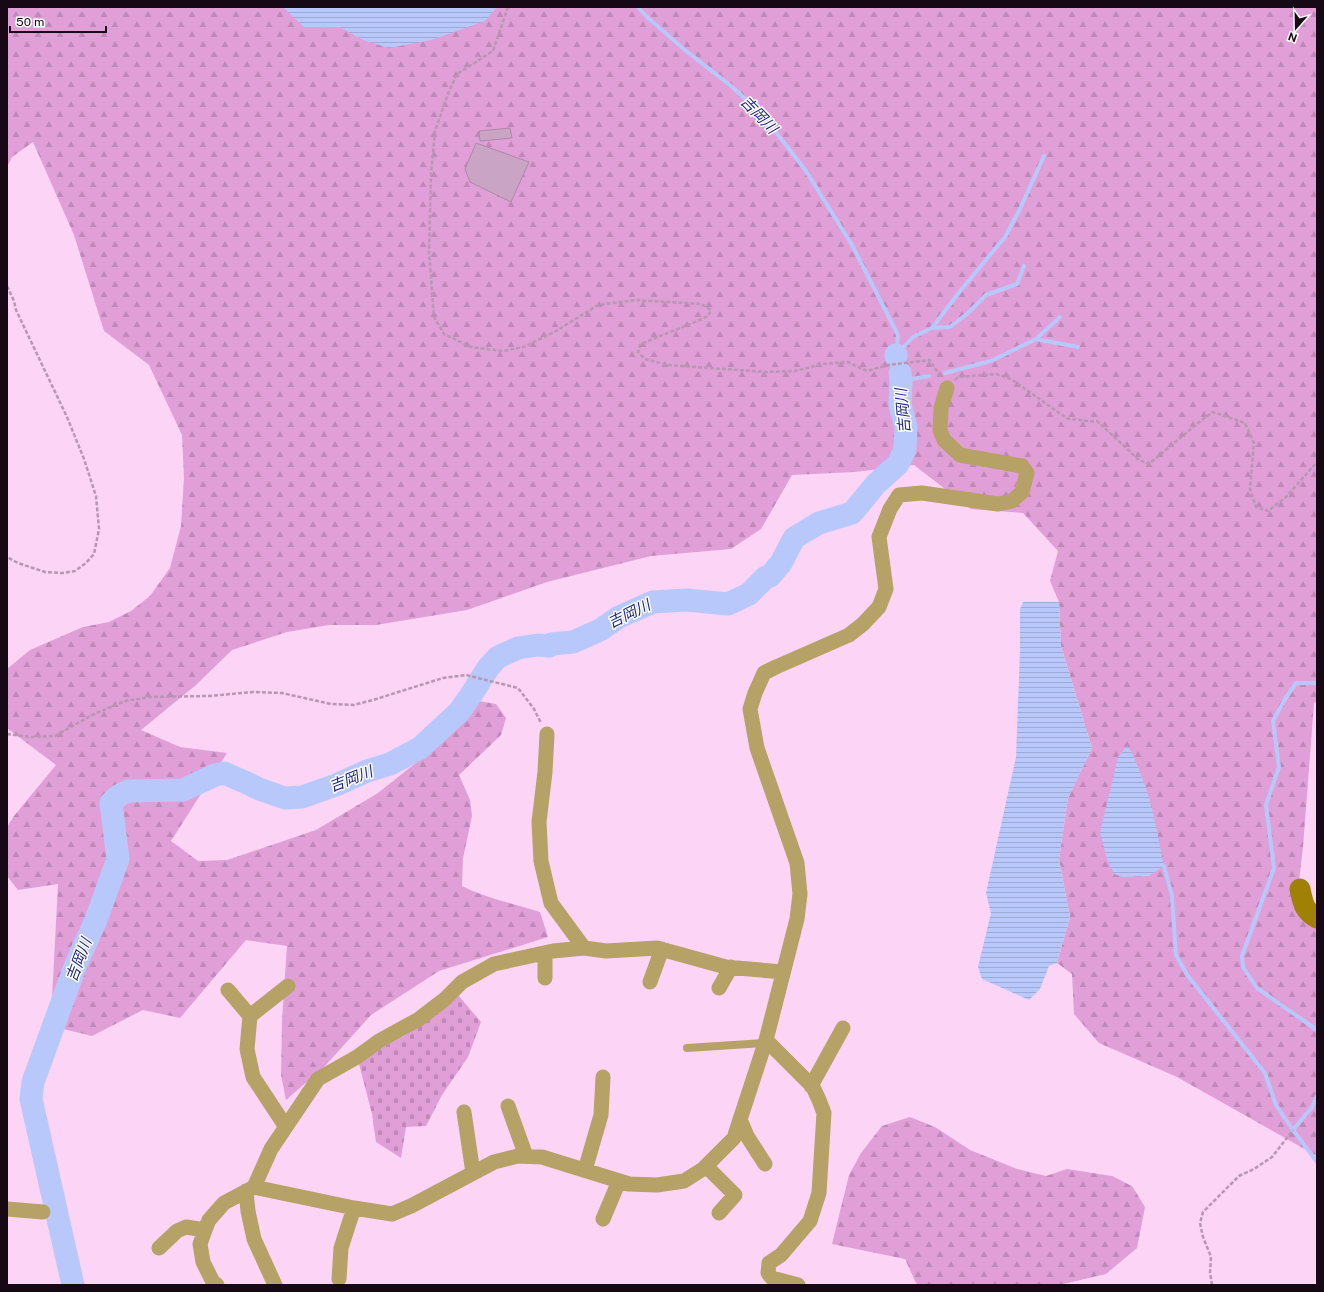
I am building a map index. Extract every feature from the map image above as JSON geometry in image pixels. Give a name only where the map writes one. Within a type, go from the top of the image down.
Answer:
[{"type":"street","points":[[217,1285],[213,1282],[203,1262],[200,1244],[209,1220],[224,1203],[250,1189],[392,1214],[412,1206],[494,1162],[518,1156],[542,1157],[629,1184],[657,1185],[684,1181],[706,1166],[734,1138],[765,1041],[797,919],[800,894],[797,863],[757,748],[750,709],[753,698],[764,673],[849,634],[863,624],[879,607],[886,589],[879,537],[890,509],[899,495],[922,493],[998,504],[1012,501],[1022,492],[1027,473],[1022,466],[960,455],[944,440],[940,430],[941,408],[947,388]]},
{"type":"street","points":[[547,734],[539,822],[541,861],[551,903],[584,948]]},
{"type":"street","points":[[1300,889],[1304,905],[1309,914],[1317,918]]},
{"type":"street","points":[[276,1285],[254,1239],[248,1211],[250,1189],[271,1150],[318,1079],[357,1057],[379,1041],[419,1019],[445,999],[462,982],[494,964],[545,953],[584,948],[606,951],[657,948],[731,967],[783,972]]},
{"type":"street","points":[[650,982],[662,949]]},
{"type":"street","points":[[545,953],[545,978]]},
{"type":"street","points":[[719,988],[731,967]]},
{"type":"street","points":[[250,1016],[288,986]]},
{"type":"street","points":[[228,990],[250,1016],[247,1049],[252,1077],[286,1128]]},
{"type":"street","points":[[811,1086],[843,1028]]},
{"type":"street","points":[[765,1041],[811,1086],[819,1100],[824,1114],[820,1193],[810,1221],[781,1255],[769,1263],[768,1273],[772,1278],[798,1285]]},
{"type":"street","points":[[585,1170],[601,1115],[603,1077]]},
{"type":"street","points":[[508,1106],[526,1156]]},
{"type":"street","points":[[464,1112],[473,1173]]},
{"type":"street","points":[[740,1119],[747,1136],[765,1164]]},
{"type":"street","points":[[706,1166],[735,1195],[719,1213]]},
{"type":"street","points":[[603,1219],[619,1181]]},
{"type":"street","points":[[338,1279],[342,1248],[354,1208]]},
{"type":"street","points":[[7,1209],[42,1212]]},
{"type":"street","points":[[159,1248],[177,1231],[186,1228],[205,1230]]},
{"type":"lane","points":[[687,1048],[765,1041]]},
{"type":"path","points":[[508,7],[493,50],[458,74],[448,91],[435,131],[431,175],[429,252],[434,317],[444,334],[471,347],[503,351],[524,347],[550,335],[598,306],[636,300],[701,304],[711,310],[708,316],[693,324],[653,338],[640,345],[638,352],[645,359],[668,365],[766,372],[795,371],[823,364],[848,362],[867,371],[888,365],[930,360],[947,388],[958,377],[996,374],[1011,379],[1068,419],[1079,419],[1088,422],[1097,421],[1139,460],[1149,464],[1213,412],[1245,423],[1254,443],[1250,489],[1256,507],[1268,511],[1286,497],[1317,462]]},
{"type":"path","points":[[7,286],[14,301],[16,310],[67,417],[84,459],[96,496],[99,529],[94,554],[86,563],[75,571],[45,572],[18,563],[7,557]]},
{"type":"path","points":[[7,734],[31,738],[55,736],[92,714],[125,701],[149,697],[209,696],[253,692],[282,693],[331,704],[354,705],[443,678],[466,675],[518,688],[534,709],[547,734]]},
{"type":"path","points":[[1212,1285],[1210,1273],[1212,1257],[1203,1237],[1200,1223],[1204,1212],[1239,1176],[1254,1169],[1272,1157],[1292,1130]]},
{"type":"green space","points":[[7,7],[1317,7],[1317,702],[1314,703],[1303,847],[1296,907],[1317,928],[1317,1156],[1177,1077],[1099,1043],[1074,1014],[1072,974],[1057,963],[1070,917],[1059,859],[1068,798],[1092,748],[1061,646],[1059,602],[1050,581],[1058,551],[1023,513],[971,509],[914,465],[855,472],[792,475],[761,529],[731,549],[651,556],[547,582],[467,610],[376,625],[329,625],[287,632],[232,650],[196,685],[141,730],[180,747],[227,753],[171,841],[198,861],[227,860],[316,830],[378,793],[427,754],[452,720],[479,701],[496,704],[506,718],[501,735],[459,775],[470,800],[472,816],[463,858],[462,886],[490,897],[540,912],[548,937],[439,971],[371,1015],[325,1066],[286,1100],[281,1075],[282,1021],[287,946],[246,940],[180,1018],[143,1010],[92,1036],[63,1029],[52,999],[58,884],[18,890],[7,876],[7,827],[14,816],[56,765],[7,728],[7,669],[30,650],[83,627],[109,622],[131,611],[150,596],[170,568],[181,526],[184,478],[182,435],[149,365],[104,331],[74,235],[33,142],[12,157],[7,167]]},
{"type":"green space","points":[[458,995],[481,1022],[468,1057],[442,1095],[426,1126],[406,1127],[401,1158],[376,1142],[372,1114],[358,1060],[404,1036],[434,1016]]},
{"type":"green space","points":[[910,1117],[935,1127],[970,1150],[1017,1169],[1046,1176],[1067,1169],[1112,1176],[1132,1186],[1145,1207],[1137,1248],[1106,1274],[1059,1285],[917,1285],[905,1259],[832,1244],[849,1175],[861,1153],[882,1126]]},
{"type":"water","points":[[283,7],[497,7],[485,21],[431,40],[389,48],[363,40],[340,27],[304,27]]},
{"type":"water","points":[[1023,602],[1059,602],[1061,646],[1092,748],[1068,798],[1059,859],[1070,917],[1057,963],[1049,966],[1040,989],[1029,1000],[982,979],[978,967],[991,913],[986,893],[1016,757],[1020,609]]},
{"type":"water","points":[[1127,746],[1133,755],[1147,790],[1154,815],[1164,866],[1149,876],[1123,877],[1114,874],[1107,859],[1100,833],[1118,757]]},
{"type":"building","points":[[510,128],[512,138],[480,141],[479,131]]},
{"type":"building","points":[[476,143],[529,162],[511,202],[470,182],[465,169]]},
{"type":"waterway","name":"吉岡川","points":[[638,7],[647,17],[685,50],[731,86],[762,114],[806,171],[852,245],[898,335],[896,355]]},
{"type":"waterway","points":[[896,355],[913,337],[932,328],[1005,237],[1020,209],[1044,156]]},
{"type":"waterway","points":[[932,328],[950,327],[967,314],[986,295],[1017,284],[1024,266]]},
{"type":"waterway","points":[[945,373],[991,361],[1036,339],[1060,317]]},
{"type":"waterway","points":[[1036,339],[1078,347]]},
{"type":"waterway","name":"吉岡川","points":[[73,1285],[31,1099],[33,1082],[76,964],[96,920],[118,859],[111,803],[118,796],[128,791],[183,790],[215,775],[224,773],[259,789],[285,798],[302,797],[336,785],[367,771],[390,764],[420,748],[459,712],[488,668],[498,657],[518,648],[538,645],[549,646],[551,644],[573,642],[600,630],[619,617],[653,602],[687,600],[728,604],[749,594],[766,577],[770,576],[781,563],[794,538],[819,523],[852,513],[876,484],[898,464],[905,449],[906,427],[900,405],[900,373]]},
{"type":"waterway","points":[[901,381],[929,376]]},
{"type":"waterway","points":[[1317,683],[1296,683],[1273,721],[1279,767],[1266,805],[1274,868],[1242,956],[1243,967],[1257,988],[1317,1030]]},
{"type":"waterway","points":[[1164,866],[1172,896],[1176,955],[1188,976],[1265,1073],[1276,1105],[1293,1130]]},
{"type":"waterway","points":[[1317,1096],[1312,1107],[1293,1130],[1317,1162]]}]
